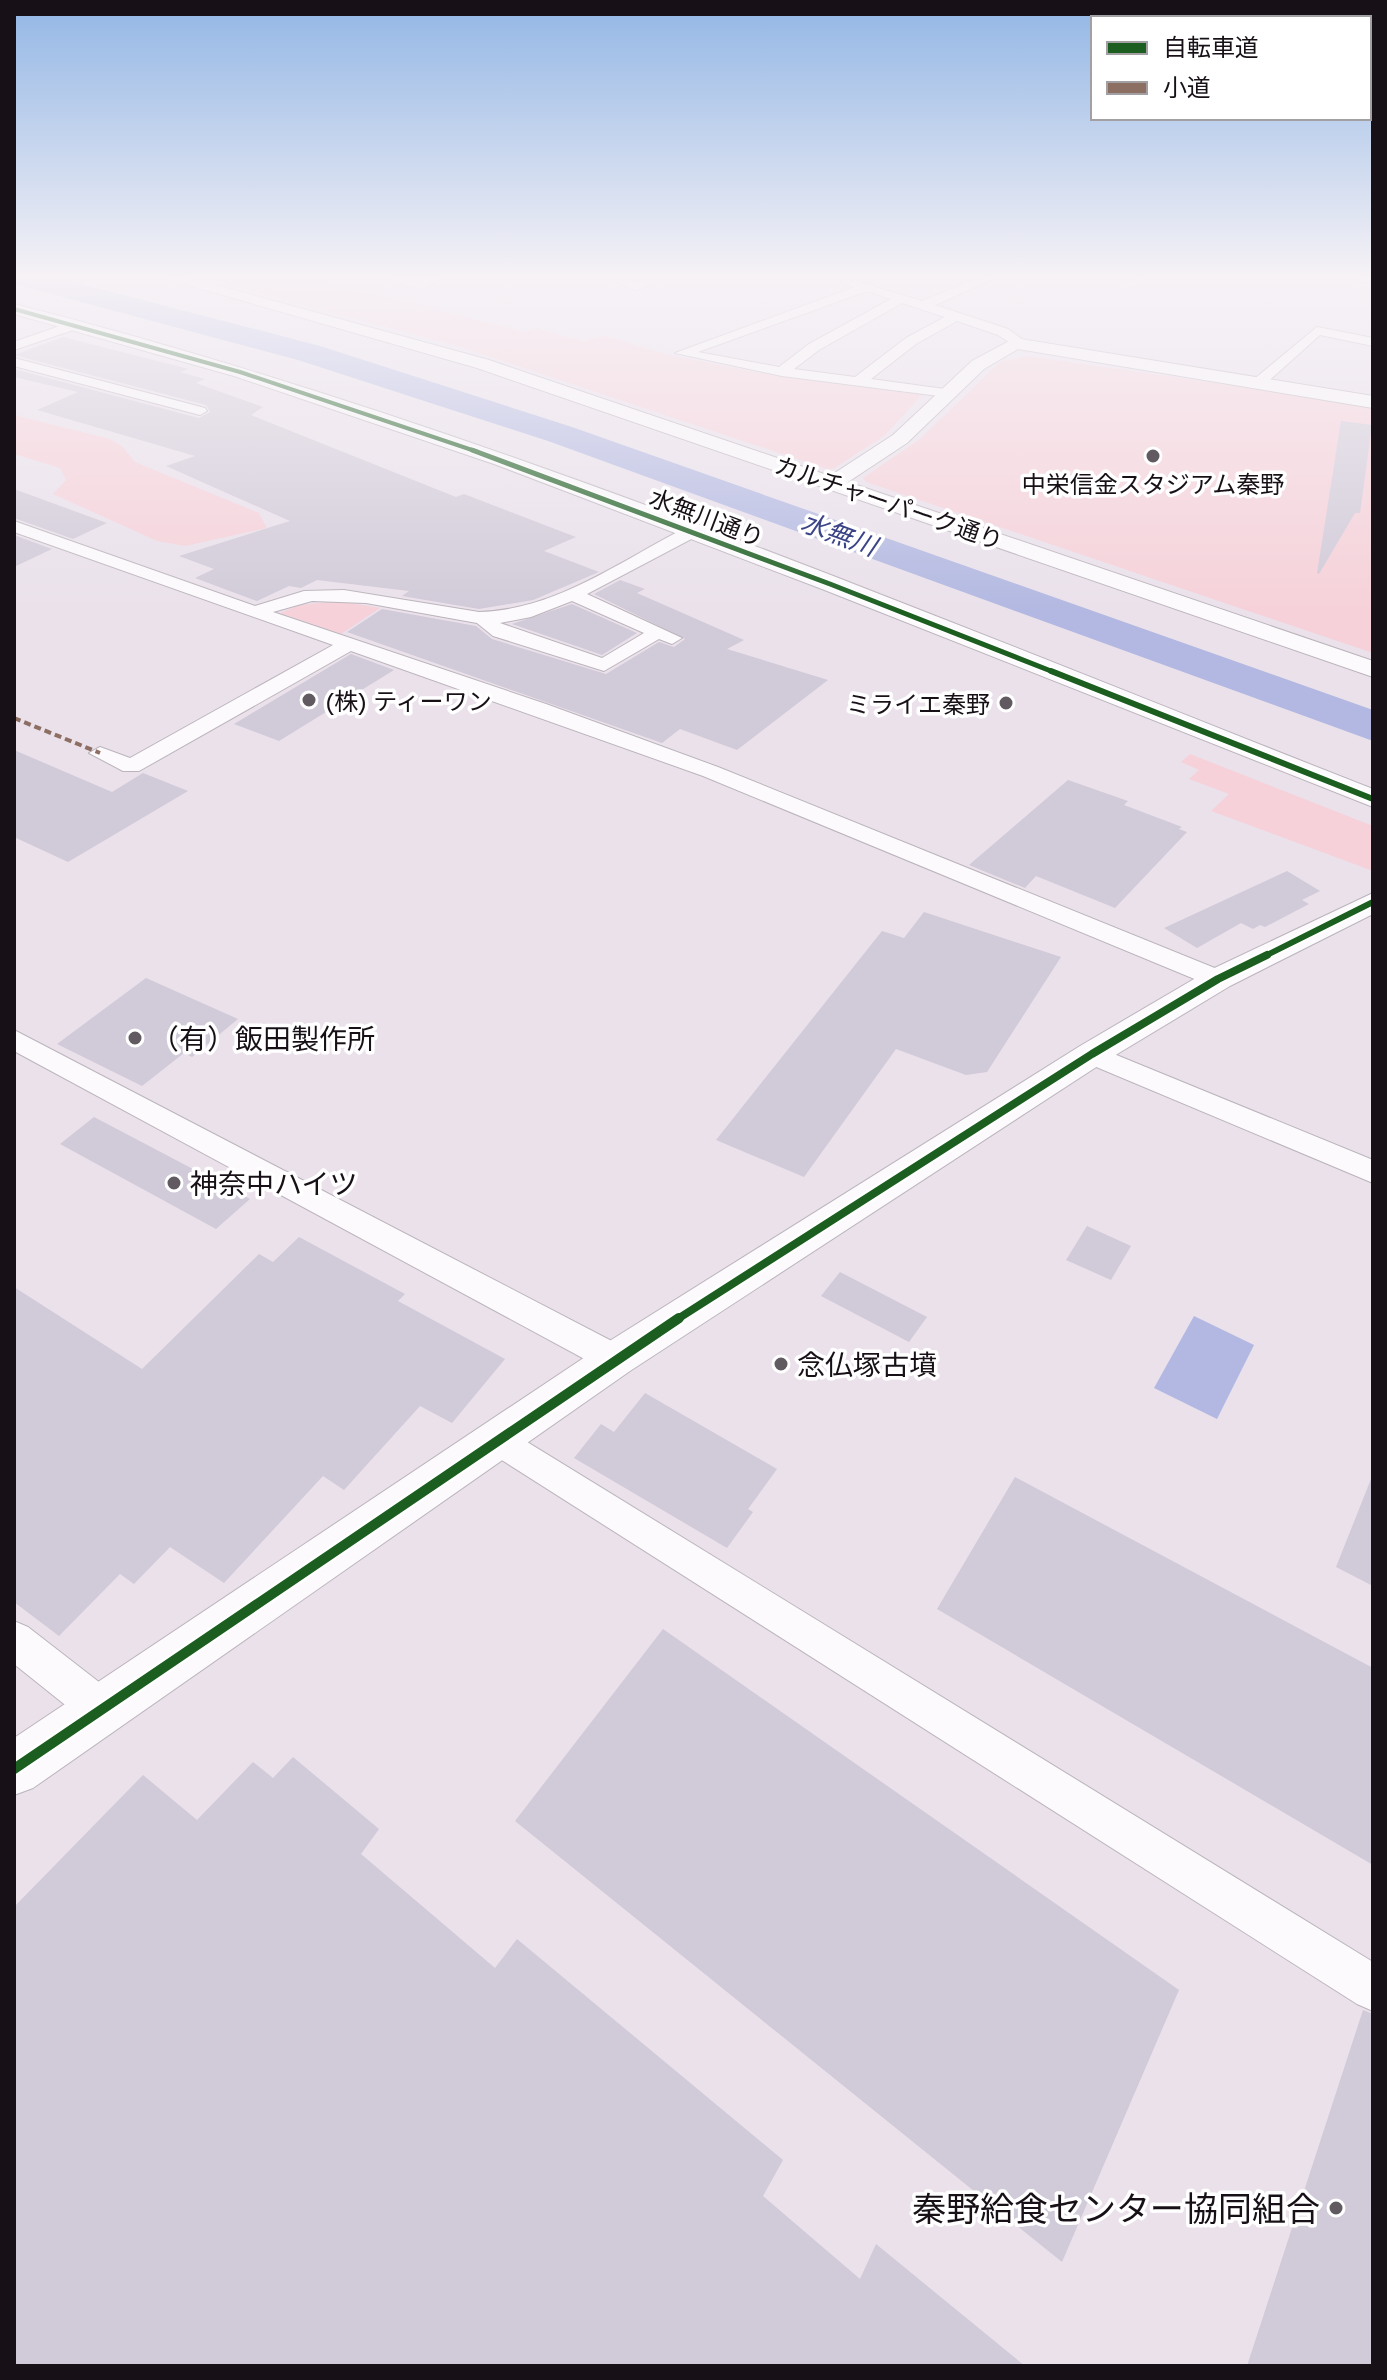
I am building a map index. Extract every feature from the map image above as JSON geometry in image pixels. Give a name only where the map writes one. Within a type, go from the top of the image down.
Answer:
[{"type":"street","points":[[117,389],[200,411]]},
{"type":"street","name":"水無川通り","points":[[292,389],[390,421],[691,532],[1373,799]]},
{"type":"street","name":"カルチャーパーク通り","points":[[557,389],[1373,669]]},
{"type":"street","points":[[915,389],[947,393]]},
{"type":"street","points":[[834,483],[900,439],[951,389]]},
{"type":"street","points":[[1295,389],[1373,402]]},
{"type":"street","points":[[14,526],[542,709],[853,827],[1218,979]]},
{"type":"street","points":[[256,612],[285,601],[324,595],[482,618],[524,613],[571,594],[691,532]]},
{"type":"street","points":[[482,618],[500,632],[604,665],[666,635],[571,594]]},
{"type":"street","points":[[100,753],[131,766],[349,644]]},
{"type":"street","points":[[14,1769],[615,1359],[1092,1054],[1218,979],[1373,902]]},
{"type":"street","points":[[14,1039],[615,1359]]},
{"type":"street","points":[[1092,1054],[1373,1172]]},
{"type":"street","points":[[498,1439],[1373,1988]]},
{"type":"street","points":[[14,1640],[103,1710]]},
{"type":"shaded area","points":[[587,389],[886,389],[923,394],[884,436],[833,469]]},
{"type":"shaded area","name":"中栄信金スタジアム秦野","points":[[972,389],[1258,389],[1373,409],[1373,653],[866,482],[863,478],[920,439]]},
{"type":"shaded area","points":[[14,415],[110,439],[123,447],[135,462],[259,513],[267,528],[185,546],[157,541],[53,494],[66,480],[60,468],[14,454]]},
{"type":"shaded area","points":[[339,601],[380,608],[341,634],[280,613],[300,605]]},
{"type":"shaded area","points":[[1190,754],[1373,826],[1373,871],[1211,811],[1229,794],[1189,779],[1199,770],[1181,762]]},
{"type":"water","points":[[1194,1316],[1254,1345],[1217,1419],[1154,1388]]},
{"type":"building","points":[[65,389],[90,389],[199,418],[210,412],[206,405],[145,389],[213,389],[263,407],[251,415],[456,497],[464,494],[576,537],[544,551],[599,572],[533,600],[479,609],[402,596],[409,591],[317,580],[301,588],[289,586],[257,601],[195,578],[214,569],[179,556],[290,521],[166,466],[195,456],[37,410],[78,392]]},
{"type":"building","points":[[1341,421],[1372,425],[1360,513],[1355,513],[1319,574],[1317,573]]},
{"type":"building","points":[[14,489],[107,523],[73,539],[14,518]]},
{"type":"building","points":[[14,535],[52,549],[14,567]]},
{"type":"building","points":[[620,580],[645,589],[637,593],[744,640],[727,649],[828,680],[737,750],[680,729],[662,743],[347,632],[382,609],[476,626],[492,639],[606,674],[659,642],[674,647],[685,639],[594,594]]},
{"type":"building","points":[[572,604],[637,633],[602,655],[512,624]]},
{"type":"building","name":"(株) ティーワン","points":[[351,654],[394,670],[279,741],[234,724]]},
{"type":"building","points":[[14,750],[112,792],[143,773],[188,791],[68,862],[14,837]]},
{"type":"building","points":[[1068,780],[1128,801],[1124,805],[1182,827],[1179,829],[1187,832],[1115,908],[1036,876],[1025,888],[969,865]]},
{"type":"building","points":[[1287,871],[1320,891],[1302,900],[1309,904],[1265,927],[1260,925],[1253,929],[1241,923],[1197,948],[1164,928]]},
{"type":"building","points":[[924,912],[1061,957],[987,1072],[966,1075],[896,1049],[804,1177],[716,1140],[882,931],[904,938]]},
{"type":"building","name":"（有）飯田製作所","points":[[146,978],[238,1019],[192,1057],[184,1053],[142,1086],[57,1044]]},
{"type":"building","name":"神奈中ハイツ","points":[[94,1117],[250,1199],[216,1229],[60,1144]]},
{"type":"building","points":[[1087,1226],[1131,1246],[1111,1280],[1066,1260]]},
{"type":"building","points":[[299,1237],[405,1294],[398,1301],[505,1359],[452,1423],[420,1406],[344,1490],[323,1476],[224,1583],[170,1547],[134,1584],[120,1574],[59,1636],[14,1602],[14,1287],[142,1369],[259,1254],[273,1262]]},
{"type":"building","points":[[840,1272],[927,1317],[909,1342],[821,1296]]},
{"type":"building","points":[[645,1393],[777,1469],[748,1509],[753,1512],[727,1548],[574,1458],[601,1424],[614,1432]]},
{"type":"building","points":[[1015,1477],[1373,1668],[1373,1865],[937,1609]]},
{"type":"building","points":[[1373,1480],[1373,1586],[1336,1567]]},
{"type":"building","points":[[663,1629],[1179,1990],[1062,2262],[515,1821]]},
{"type":"building","points":[[293,1757],[379,1829],[361,1854],[495,1968],[517,1939],[783,2160],[763,2196],[860,2279],[876,2244],[1025,2366],[14,2366],[14,1907],[143,1775],[197,1820],[253,1762],[273,1778]]},
{"type":"building","name":"秦野給食センター協同組合","points":[[1363,2010],[1373,2014],[1373,2366],[1247,2366]]},
{"type":"waterway","name":"水無川","points":[[421,389],[560,434],[1373,726]]},
{"type":"marked path","points":[[14,718],[100,753]]},
{"type":"cycle path","points":[[291,389],[501,460],[830,584],[1373,799]]},
{"type":"cycle path","points":[[14,1769],[615,1359],[1092,1054],[1218,979],[1373,902]]},
{"type":"place","name":"中栄信金スタジアム秦野","points":[[1153,456]]},
{"type":"place","name":"(株) ティーワン","points":[[309,700]]},
{"type":"place","name":"ミライエ秦野","points":[[1006,703]]},
{"type":"place","name":"（有）飯田製作所","points":[[135,1038]]},
{"type":"place","name":"神奈中ハイツ","points":[[174,1183]]},
{"type":"place","name":"念仏塚古墳","points":[[781,1364]]},
{"type":"place","name":"秦野給食センター協同組合","points":[[1336,2208]]}]
